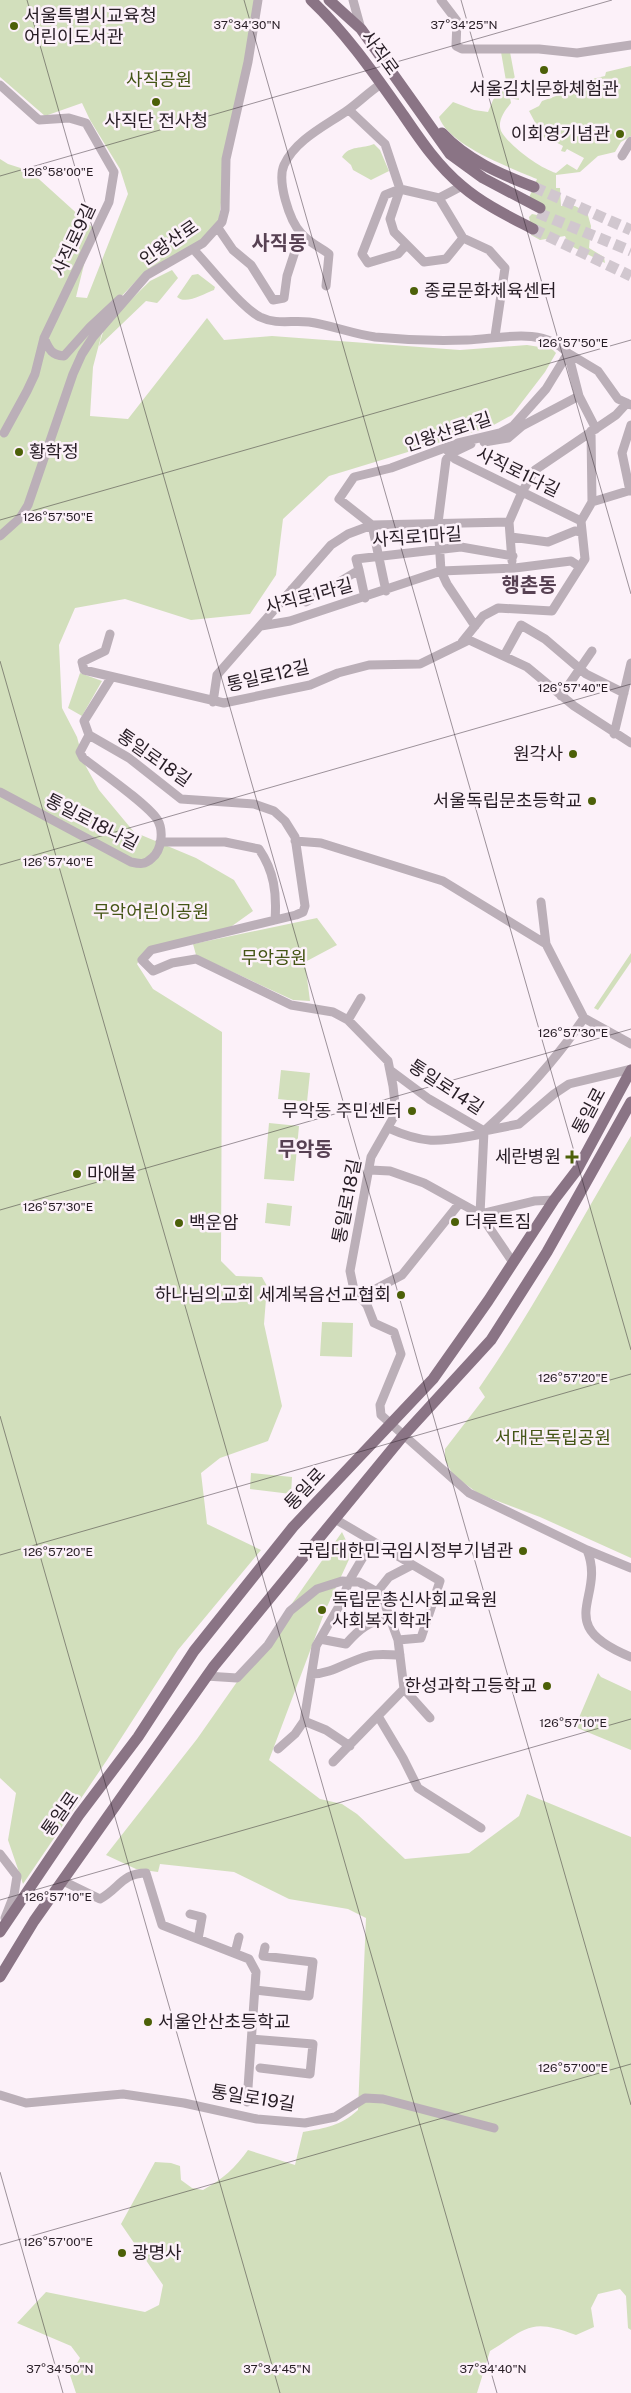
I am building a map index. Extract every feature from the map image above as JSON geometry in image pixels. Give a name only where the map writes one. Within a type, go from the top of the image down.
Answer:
[{"type":"main road","name":"사직로","points":[[311,0],[337,25],[425,147],[462,186],[496,210],[533,229]]},
{"type":"main road","name":"사직로","points":[[329,0],[361,29],[421,116],[450,154],[483,178],[539,211],[474,179],[415,132]]},
{"type":"main road","name":"사직로","points":[[421,116],[430,120],[450,141],[476,160],[498,172],[534,187]]},
{"type":"main road","name":"통일로","points":[[0,1932],[79,1815],[138,1737],[194,1651],[293,1527],[433,1379],[488,1302],[512,1261],[554,1200],[577,1170],[631,1070]]},
{"type":"main road","name":"통일로","points":[[0,1977],[34,1921],[206,1676],[403,1436],[490,1340],[547,1252],[631,1102]]},
{"type":"street","name":"인왕산로","points":[[0,536],[20,518],[28,505],[82,354],[105,322],[133,293],[147,275],[194,250],[203,244],[218,228],[225,210],[226,159],[248,62],[258,0]]},
{"type":"street","points":[[353,0],[361,29]]},
{"type":"street","points":[[441,0],[457,22],[456,46],[462,49],[539,49],[577,53],[631,45]]},
{"type":"street","points":[[326,286],[329,254],[300,233],[288,211],[284,192],[284,165],[299,146],[320,128],[349,110],[381,84]]},
{"type":"street","name":"사직로9길","points":[[0,85],[39,120],[69,118],[86,123],[114,172],[109,202],[44,338],[35,374],[4,433]]},
{"type":"street","points":[[349,110],[385,144],[400,189],[390,219],[394,232],[424,262],[446,259],[463,238]]},
{"type":"street","points":[[622,156],[631,141]]},
{"type":"street","points":[[406,245],[398,254],[368,263],[362,254],[385,195],[400,189],[439,198],[462,186]]},
{"type":"street","points":[[439,198],[463,238],[489,250],[505,268],[495,336]]},
{"type":"street","points":[[218,228],[233,250],[251,265],[273,300],[284,298],[287,276],[300,233]]},
{"type":"street","points":[[194,250],[253,313],[278,323],[305,322],[373,336],[398,338],[468,340],[495,336],[542,338],[562,346],[568,353],[598,370],[618,399],[629,404],[616,415],[535,470],[522,492],[509,522],[513,556],[512,568]]},
{"type":"street","points":[[44,338],[50,351],[56,355],[64,356],[90,327],[147,275]]},
{"type":"street","points":[[459,645],[483,616],[498,608],[552,611],[586,559],[581,522],[592,502],[594,430],[579,396],[568,353]]},
{"type":"street","name":"인왕산로1길","points":[[372,525],[339,499],[354,477],[448,451],[500,433],[513,426],[546,389],[568,353]]},
{"type":"street","points":[[475,626],[447,584],[441,571],[438,524],[448,451],[469,444],[508,438],[522,426],[579,396]]},
{"type":"street","points":[[592,502],[630,491],[622,453],[631,425]]},
{"type":"street","name":"사직로1다길","points":[[448,451],[455,459],[581,522]]},
{"type":"street","points":[[213,702],[217,675],[331,545],[348,534],[372,525],[509,522]]},
{"type":"street","points":[[372,525],[386,591]]},
{"type":"street","points":[[511,537],[548,542],[575,531],[582,532]]},
{"type":"street","name":"사직로1마길","points":[[292,589],[306,602],[359,570],[356,559],[378,555],[461,547],[513,556]]},
{"type":"street","name":"사직로1라길","points":[[260,626],[290,622],[441,571],[512,568],[572,561],[580,567]]},
{"type":"street","name":"사직로1라길","points":[[359,570],[365,598]]},
{"type":"street","points":[[504,656],[522,625],[545,639],[580,669],[598,681],[624,693]]},
{"type":"street","name":"통일로12길","points":[[110,634],[105,652],[82,662],[84,670],[111,678],[125,679],[213,702],[224,703],[310,685],[338,673],[369,665],[420,664],[469,640],[527,667],[562,696],[614,734],[631,742]]},
{"type":"street","points":[[562,696],[592,651]]},
{"type":"street","points":[[614,734],[631,663]]},
{"type":"street","name":"통일로18길","points":[[111,678],[84,721],[89,735],[130,758],[181,799],[254,804],[274,810],[292,830],[305,906],[303,912],[151,950],[142,960],[153,971],[172,963],[196,959],[291,1005],[332,1012],[348,1020],[388,1061],[396,1112],[371,1157],[350,1271],[354,1290],[367,1305],[374,1323],[394,1332],[401,1354],[380,1405],[381,1415],[403,1436]]},
{"type":"street","name":"통일로18나길","points":[[0,792],[131,862],[140,864],[148,862],[159,850],[160,827],[151,812],[83,758],[80,752],[89,735]]},
{"type":"street","points":[[295,841],[321,843],[444,881],[546,944]]},
{"type":"street","name":"통일로18나길","points":[[160,842],[225,842],[259,849],[274,878],[277,899],[275,920]]},
{"type":"street","points":[[542,902],[546,944],[584,1018],[631,1044]]},
{"type":"street","points":[[348,1020],[361,998]]},
{"type":"street","name":"통일로14길","points":[[483,1132],[510,1108],[546,1067],[584,1018]]},
{"type":"street","name":"통일로14길","points":[[390,1070],[429,1099],[457,1113],[483,1132]]},
{"type":"street","name":"통일로14길","points":[[388,1128],[409,1138],[427,1142],[441,1142],[519,1124],[554,1094],[569,1084],[631,1070]]},
{"type":"street","points":[[483,1132],[480,1214],[493,1236],[512,1261]]},
{"type":"street","points":[[370,1170],[390,1171],[424,1183],[480,1214],[534,1201],[554,1200]]},
{"type":"street","points":[[367,1305],[372,1290],[402,1275],[459,1204]]},
{"type":"street","points":[[403,1436],[469,1493],[587,1550],[631,1568]]},
{"type":"street","points":[[335,1519],[440,1581],[421,1638],[398,1640]]},
{"type":"street","points":[[278,1749],[295,1734],[304,1721],[316,1646],[342,1601],[349,1581],[372,1542]]},
{"type":"street","points":[[587,1550],[593,1570],[584,1609],[586,1618],[591,1629],[601,1641],[631,1657]]},
{"type":"street","points":[[376,1592],[390,1577],[412,1565]]},
{"type":"street","points":[[206,1676],[237,1678],[268,1645],[290,1611],[317,1589],[342,1581],[359,1582],[376,1592],[398,1640],[404,1689],[430,1718]]},
{"type":"street","points":[[320,1639],[346,1644],[358,1630],[369,1622],[389,1617]]},
{"type":"street","points":[[312,1674],[326,1674],[342,1664],[370,1655],[400,1655]]},
{"type":"street","points":[[333,1762],[404,1689]]},
{"type":"street","points":[[378,1716],[418,1788],[481,1828]]},
{"type":"street","points":[[304,1721],[326,1730],[350,1746]]},
{"type":"street","points":[[0,1854],[17,1876],[14,1895],[0,1927]]},
{"type":"street","points":[[63,1881],[100,1899],[112,1893],[125,1877],[135,1873],[146,1873],[162,1925],[249,1959],[256,1972],[247,2102]]},
{"type":"street","points":[[190,1914],[202,1917],[198,1939]]},
{"type":"street","points":[[235,1953],[239,1937]]},
{"type":"street","points":[[255,1990],[309,1996],[313,1962],[263,1956],[265,1947]]},
{"type":"street","points":[[252,2039],[313,2044],[310,2074],[260,2068]]},
{"type":"street","name":"통일로19길","points":[[0,2095],[26,2103],[123,2094],[184,2103],[257,2119],[305,2123],[335,2117],[365,2098],[383,2098],[494,2128]]},
{"type":"green space","points":[[0,0],[256,0],[226,159],[219,220],[199,243],[144,273],[108,310],[93,367],[90,416],[128,419],[207,318],[224,340],[272,336],[460,350],[527,345],[552,349],[556,353],[545,372],[512,415],[490,427],[329,476],[283,519],[276,575],[250,614],[191,620],[125,599],[75,608],[59,645],[62,708],[77,737],[84,763],[99,790],[134,832],[196,858],[234,880],[253,911],[225,931],[142,956],[137,964],[153,989],[222,1032],[221,1261],[236,1276],[262,1277],[267,1286],[264,1324],[282,1406],[268,1441],[220,1458],[201,1473],[207,1524],[261,1550],[178,1650],[107,1760],[23,1884],[8,1840],[16,1793],[0,1778],[0,159],[8,164],[30,171],[93,228],[76,297],[87,298],[128,194],[120,169],[90,120],[82,103],[45,116],[0,77]]},
{"type":"green space","points":[[501,52],[510,52],[519,100],[510,98],[511,103],[504,112],[500,123],[501,131],[526,156],[542,167],[556,173],[567,164],[577,170],[584,158],[567,149],[565,152],[561,151],[563,146],[552,140],[550,143],[535,128],[537,126],[529,111],[539,106],[542,101],[590,84],[592,79],[605,76],[606,72],[631,66],[631,136],[621,142],[615,152],[598,156],[580,172],[556,175],[556,188],[560,188],[561,206],[575,206],[587,212],[591,226],[589,248],[604,257],[605,263],[569,245],[565,236],[540,240],[531,235],[535,226],[530,222],[529,217],[532,214],[537,215],[542,206],[528,200],[537,179],[497,162],[467,146],[454,137],[439,117],[453,102],[474,110],[488,112],[493,100],[506,81]]},
{"type":"green space","points":[[374,144],[380,150],[389,171],[371,180],[353,170],[351,165],[342,157],[352,149]]},
{"type":"green space","points":[[172,270],[178,278],[160,300],[157,303],[146,301],[99,346],[105,325],[150,281]]},
{"type":"green space","points":[[198,274],[215,287],[214,290],[185,300],[177,297],[192,275]]},
{"type":"green space","points":[[80,673],[102,681],[82,716],[68,708]]},
{"type":"green space","name":"무악공원","points":[[317,918],[337,945],[305,962],[310,1001],[293,1000],[196,955],[193,944]]},
{"type":"green space","points":[[631,953],[631,962],[598,1010],[594,1008]]},
{"type":"green space","points":[[281,1070],[310,1073],[307,1102],[278,1099]]},
{"type":"green space","points":[[269,1123],[299,1126],[294,1181],[264,1179]]},
{"type":"green space","name":"서대문독립공원","points":[[631,1136],[631,1558],[540,1517],[479,1494],[453,1475],[445,1460],[445,1449],[485,1397],[479,1388],[519,1327]]},
{"type":"green space","points":[[267,1203],[292,1206],[290,1226],[265,1223]]},
{"type":"green space","points":[[322,1322],[353,1323],[352,1357],[320,1356]]},
{"type":"green space","points":[[251,1473],[292,1477],[291,1494],[250,1489]]},
{"type":"green space","points":[[342,1532],[352,1553],[325,1611],[269,1760],[320,1799],[342,1804],[357,1814],[405,1859],[469,1853],[519,1816],[527,1794],[631,1837],[631,2330],[628,2328],[626,2296],[620,2289],[598,2294],[591,2308],[594,2327],[576,2335],[549,2327],[539,2326],[530,2328],[513,2336],[490,2351],[477,2393],[76,2393],[70,2375],[80,2358],[71,2346],[17,2323],[46,2292],[145,2312],[159,2305],[163,2285],[121,2224],[155,2162],[171,2163],[180,2166],[181,2180],[192,2188],[203,2190],[228,2173],[248,2150],[295,2165],[303,2132],[332,2126],[345,2120],[358,2110],[366,1918],[348,1909],[289,1899],[234,1872],[160,1864],[158,1872],[136,1869],[106,1855],[197,1739]]},
{"type":"green space","points":[[598,1673],[601,1677],[631,1691],[631,1750],[575,1727]]},
{"type":"tunnel","points":[[534,187],[631,230]]},
{"type":"tunnel","points":[[538,213],[631,251]]},
{"type":"tunnel","points":[[533,229],[631,276]]},
{"type":"place","name":"서울특별시교육청 어린이도서관","points":[[14,26]]},
{"type":"place","name":"서울김치문화체험관","points":[[544,70]]},
{"type":"place","name":"사직단 전사청","points":[[156,102]]},
{"type":"place","name":"이회영기념관","points":[[620,134]]},
{"type":"place","name":"종로문화체육센터","points":[[414,291]]},
{"type":"place","name":"황학정","points":[[19,452]]},
{"type":"place","name":"원각사","points":[[573,754]]},
{"type":"place","name":"서울독립문초등학교","points":[[592,801]]},
{"type":"place","name":"무악동 주민센터","points":[[412,1111]]},
{"type":"place","name":"세란병원","points":[[572,1157]]},
{"type":"place","name":"마애불","points":[[77,1174]]},
{"type":"place","name":"더루트짐","points":[[455,1222]]},
{"type":"place","name":"백운암","points":[[179,1223]]},
{"type":"place","name":"하나님의교회 세계복음선교협회","points":[[401,1295]]},
{"type":"place","name":"국립대한민국임시정부기념관","points":[[523,1551]]},
{"type":"place","name":"독립문총신사회교육원 사회복지학과","points":[[322,1610]]},
{"type":"place","name":"한성과학고등학교","points":[[547,1686]]},
{"type":"place","name":"서울안산초등학교","points":[[148,2022]]},
{"type":"place","name":"광명사","points":[[122,2253]]},
{"type":"district","name":"사직동","points":[[279,243]]},
{"type":"district","name":"행촌동","points":[[529,585]]},
{"type":"district","name":"무악동","points":[[305,1149]]},
{"type":"park label","name":"사직공원","points":[[159,80]]},
{"type":"park label","name":"무악어린이공원","points":[[151,912]]}]
